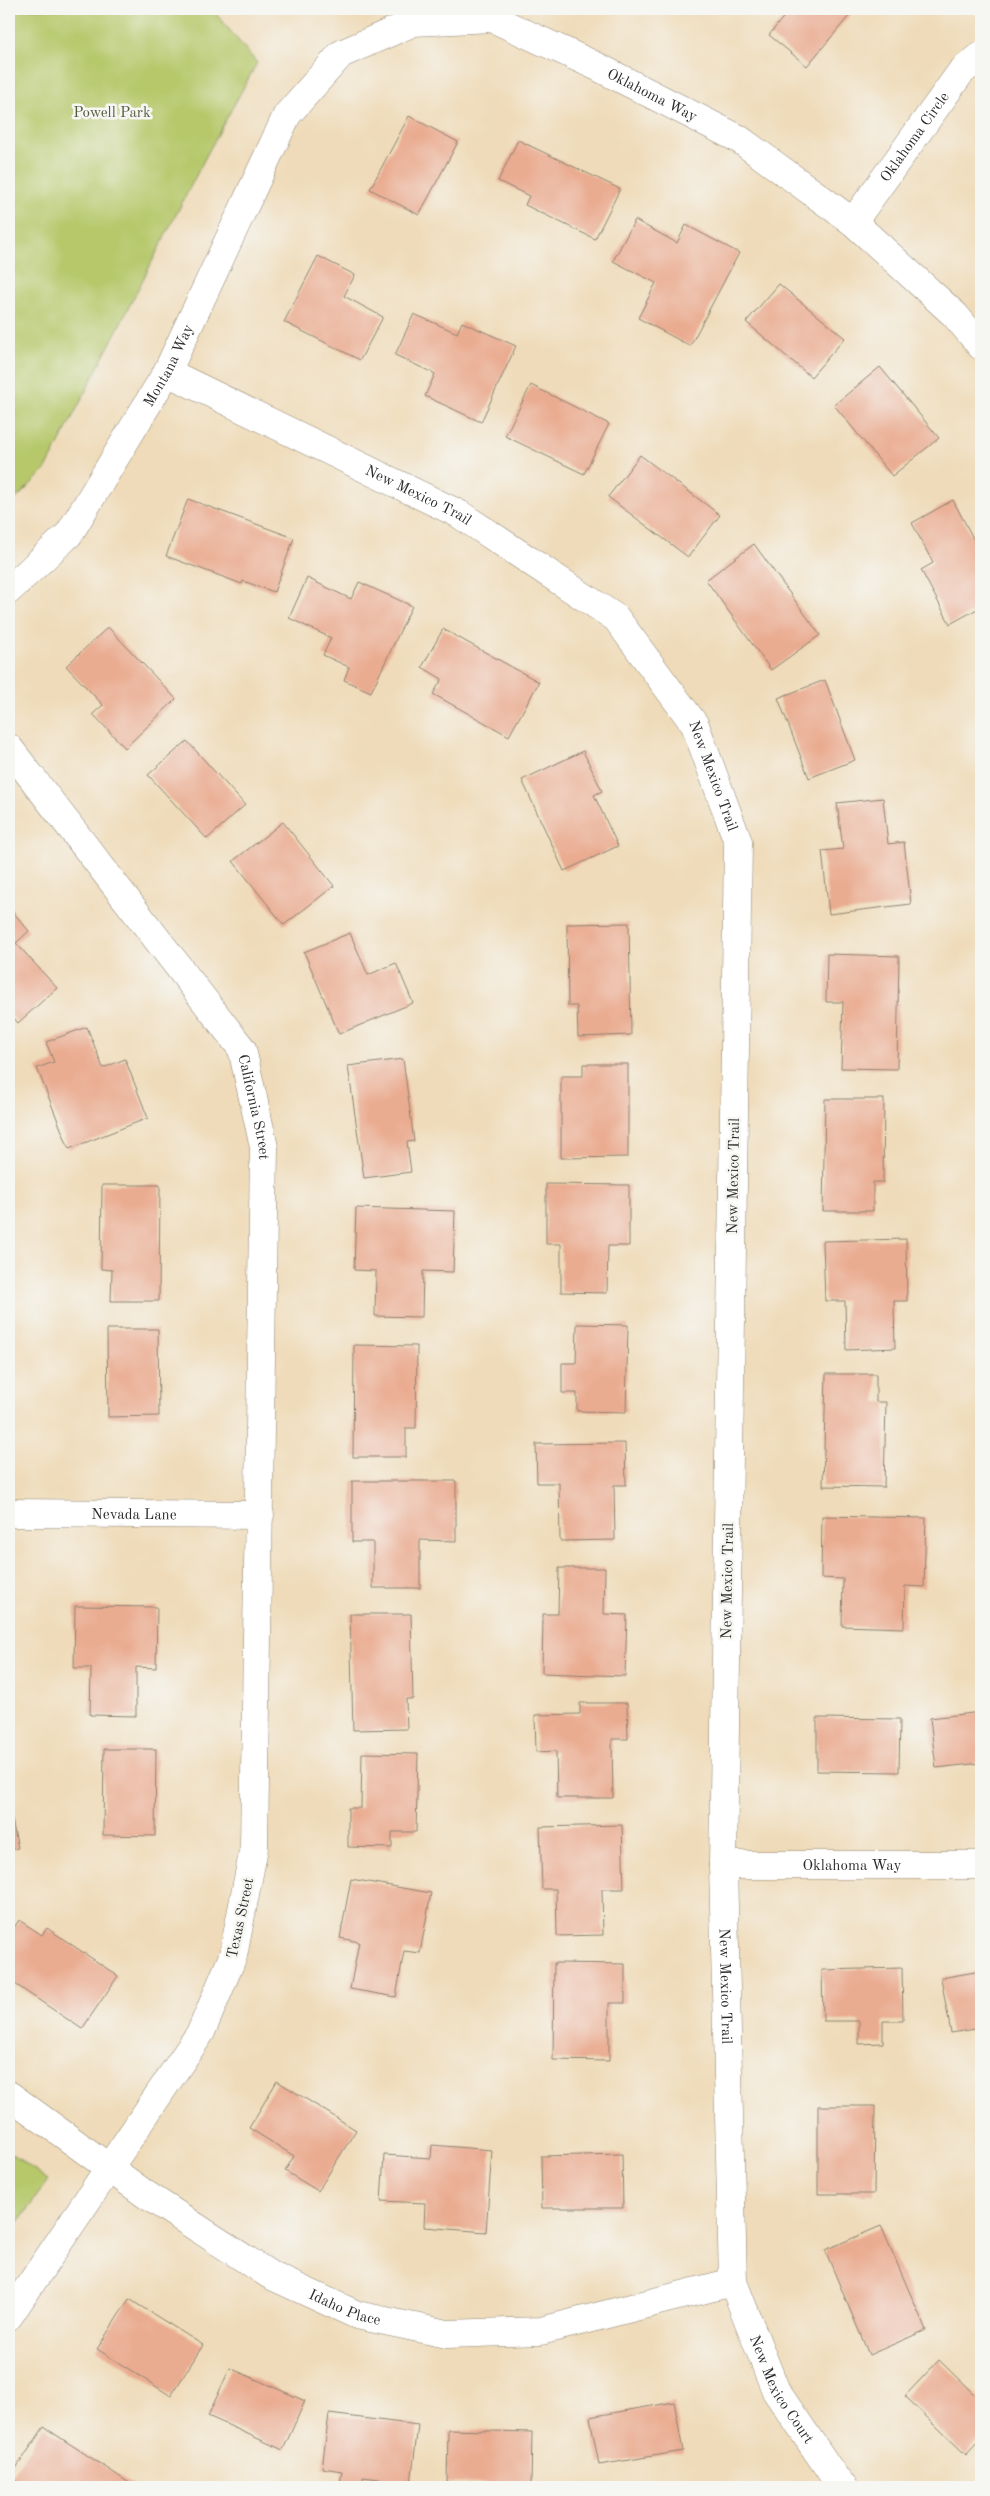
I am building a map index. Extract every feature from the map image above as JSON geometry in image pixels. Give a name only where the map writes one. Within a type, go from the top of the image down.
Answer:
[{"type":"street","name":"Oklahoma Way","points":[[287,115],[341,54],[414,22],[492,18],[596,66],[739,139],[853,222],[955,315],[981,346]]},
{"type":"street","name":"Oklahoma Circle","points":[[853,222],[961,72],[981,56]]},
{"type":"street","name":"Montana Way","points":[[9,590],[69,534],[167,372],[287,115]]},
{"type":"street","name":"New Mexico Trail","points":[[167,372],[459,514],[616,618],[695,725],[738,842],[723,1865],[733,2282]]},
{"type":"street","name":"California Street","points":[[9,748],[242,1049],[264,1147],[260,1515]]},
{"type":"street","name":"Nevada Lane","points":[[9,1513],[260,1515]]},
{"type":"street","name":"Texas Street","points":[[9,2316],[107,2168],[201,2032],[234,1956],[254,1848],[260,1515]]},
{"type":"street","name":"Oklahoma Way","points":[[723,1865],[981,1865]]},
{"type":"street","name":"Idaho Place","points":[[9,2095],[107,2168],[270,2275],[357,2315],[447,2334],[541,2331],[733,2282]]},
{"type":"street","name":"New Mexico Court","points":[[733,2282],[776,2391],[838,2482],[844,2487]]},
{"type":"green space","name":"Powell Park","points":[[9,9],[212,9],[257,63],[206,156],[46,469],[9,506]]},
{"type":"green space","points":[[9,2152],[48,2180],[9,2236]]},
{"type":"building","points":[[790,9],[855,9],[807,66],[769,35]]},
{"type":"building","points":[[409,116],[458,142],[419,215],[370,189]]},
{"type":"building","points":[[518,140],[620,189],[595,239],[525,205],[529,196],[498,181]]},
{"type":"building","points":[[635,220],[677,243],[686,225],[739,253],[690,346],[638,318],[656,283],[613,261]]},
{"type":"building","points":[[318,256],[355,275],[344,296],[383,317],[360,360],[284,322]]},
{"type":"building","points":[[779,284],[845,338],[811,377],[746,322]]},
{"type":"building","points":[[414,314],[457,333],[462,322],[516,346],[481,422],[425,396],[435,374],[395,355]]},
{"type":"building","points":[[880,367],[939,438],[892,476],[834,405]]},
{"type":"building","points":[[531,385],[609,424],[584,474],[505,436]]},
{"type":"building","points":[[640,455],[720,515],[688,557],[608,497]]},
{"type":"building","points":[[188,499],[294,538],[274,592],[243,581],[242,584],[166,556]]},
{"type":"building","points":[[953,500],[975,542],[981,538],[981,607],[950,624],[921,570],[933,563],[912,523]]},
{"type":"building","points":[[754,544],[820,635],[771,670],[706,580]]},
{"type":"building","points":[[307,578],[351,599],[359,582],[412,606],[371,692],[344,680],[349,667],[323,655],[331,638],[289,618]]},
{"type":"building","points":[[108,627],[176,699],[125,748],[93,714],[103,705],[66,666]]},
{"type":"building","points":[[443,629],[539,682],[509,736],[433,694],[442,679],[422,667]]},
{"type":"building","points":[[825,680],[855,760],[809,778],[778,698]]},
{"type":"building","points":[[187,741],[245,805],[207,839],[148,775]]},
{"type":"building","points":[[583,751],[602,791],[594,795],[618,846],[564,871],[522,780]]},
{"type":"building","points":[[883,798],[888,844],[904,842],[911,904],[829,914],[822,851],[843,849],[837,803]]},
{"type":"building","points":[[283,822],[334,886],[284,925],[233,861]]},
{"type":"building","points":[[9,907],[29,931],[16,943],[57,988],[18,1023],[9,1012]]},
{"type":"building","points":[[629,923],[631,1035],[578,1037],[577,1006],[568,1006],[567,924]]},
{"type":"building","points":[[350,933],[368,975],[396,963],[413,1003],[339,1034],[304,952]]},
{"type":"building","points":[[827,954],[899,956],[897,1069],[841,1068],[843,1002],[826,1002]]},
{"type":"building","points":[[87,1027],[103,1068],[125,1059],[148,1118],[69,1149],[37,1068],[54,1062],[46,1042]]},
{"type":"building","points":[[403,1059],[414,1141],[407,1142],[411,1172],[364,1178],[348,1066]]},
{"type":"building","points":[[583,1064],[628,1064],[628,1157],[561,1158],[561,1076],[583,1076]]},
{"type":"building","points":[[825,1099],[884,1099],[883,1182],[873,1182],[873,1211],[823,1211]]},
{"type":"building","points":[[546,1184],[629,1185],[629,1246],[608,1246],[607,1293],[561,1292],[561,1244],[546,1244]]},
{"type":"building","points":[[102,1185],[160,1185],[159,1301],[111,1301],[112,1270],[101,1269]]},
{"type":"building","points":[[356,1208],[455,1211],[453,1272],[423,1271],[422,1317],[375,1316],[376,1271],[354,1270]]},
{"type":"building","points":[[906,1239],[907,1301],[894,1301],[895,1348],[846,1350],[845,1301],[825,1301],[823,1241]]},
{"type":"building","points":[[577,1324],[628,1325],[626,1412],[577,1411],[577,1393],[562,1393],[562,1363],[576,1363]]},
{"type":"building","points":[[107,1329],[158,1329],[159,1416],[108,1417]]},
{"type":"building","points":[[354,1345],[417,1346],[416,1428],[406,1428],[406,1457],[353,1457]]},
{"type":"building","points":[[826,1374],[876,1374],[876,1402],[886,1402],[884,1487],[823,1486]]},
{"type":"building","points":[[625,1443],[626,1485],[614,1485],[615,1540],[560,1541],[559,1483],[537,1483],[536,1444]]},
{"type":"building","points":[[352,1481],[456,1481],[456,1541],[420,1540],[420,1588],[373,1588],[373,1542],[352,1542]]},
{"type":"building","points":[[822,1516],[926,1518],[924,1587],[905,1586],[904,1628],[842,1626],[843,1579],[821,1578]]},
{"type":"building","points":[[559,1568],[605,1568],[604,1614],[627,1615],[625,1676],[542,1673],[543,1614],[558,1614]]},
{"type":"building","points":[[75,1606],[157,1607],[156,1668],[136,1667],[136,1716],[90,1715],[91,1668],[74,1668]]},
{"type":"building","points":[[350,1614],[411,1614],[413,1699],[406,1699],[407,1729],[353,1730]]},
{"type":"building","points":[[580,1703],[627,1703],[628,1739],[612,1739],[613,1798],[557,1798],[556,1751],[536,1752],[535,1715],[580,1714]]},
{"type":"building","points":[[981,1712],[981,1763],[936,1768],[930,1718]]},
{"type":"building","points":[[817,1718],[900,1719],[899,1772],[817,1771]]},
{"type":"building","points":[[104,1749],[156,1749],[155,1836],[103,1835]]},
{"type":"building","points":[[362,1753],[418,1754],[416,1832],[392,1832],[392,1848],[348,1847],[348,1808],[361,1808]]},
{"type":"building","points":[[9,1806],[18,1848],[9,1850]]},
{"type":"building","points":[[622,1825],[624,1889],[602,1889],[603,1935],[557,1936],[556,1889],[542,1889],[540,1827]]},
{"type":"building","points":[[351,1879],[431,1893],[420,1953],[404,1951],[396,1997],[350,1989],[359,1942],[340,1938]]},
{"type":"building","points":[[19,1920],[42,1935],[47,1928],[118,1976],[82,2029],[9,1980],[9,1936]]},
{"type":"building","points":[[554,1963],[625,1964],[625,2003],[609,2003],[609,2061],[553,2060]]},
{"type":"building","points":[[902,1968],[903,2021],[883,2021],[883,2043],[859,2044],[859,2021],[823,2021],[822,1970]]},
{"type":"building","points":[[981,1971],[981,2028],[951,2033],[941,1978]]},
{"type":"building","points":[[277,2081],[356,2130],[318,2191],[285,2171],[294,2156],[249,2128]]},
{"type":"building","points":[[818,2106],[875,2106],[874,2194],[818,2194]]},
{"type":"building","points":[[432,2145],[492,2150],[486,2232],[424,2227],[425,2203],[381,2201],[384,2155],[431,2158]]},
{"type":"building","points":[[622,2154],[623,2208],[542,2208],[541,2156]]},
{"type":"building","points":[[881,2226],[926,2330],[869,2355],[825,2250]]},
{"type":"building","points":[[129,2299],[203,2345],[171,2396],[97,2349]]},
{"type":"building","points":[[939,2360],[981,2401],[981,2439],[966,2455],[905,2396]]},
{"type":"building","points":[[230,2368],[305,2401],[283,2450],[208,2416]]},
{"type":"building","points":[[674,2402],[683,2451],[599,2465],[590,2417]]},
{"type":"building","points":[[329,2414],[418,2425],[411,2483],[363,2477],[363,2487],[340,2485],[342,2471],[322,2468]]},
{"type":"building","points":[[44,2427],[134,2486],[25,2487],[10,2477]]},
{"type":"building","points":[[448,2430],[532,2432],[531,2485],[447,2483]]}]
